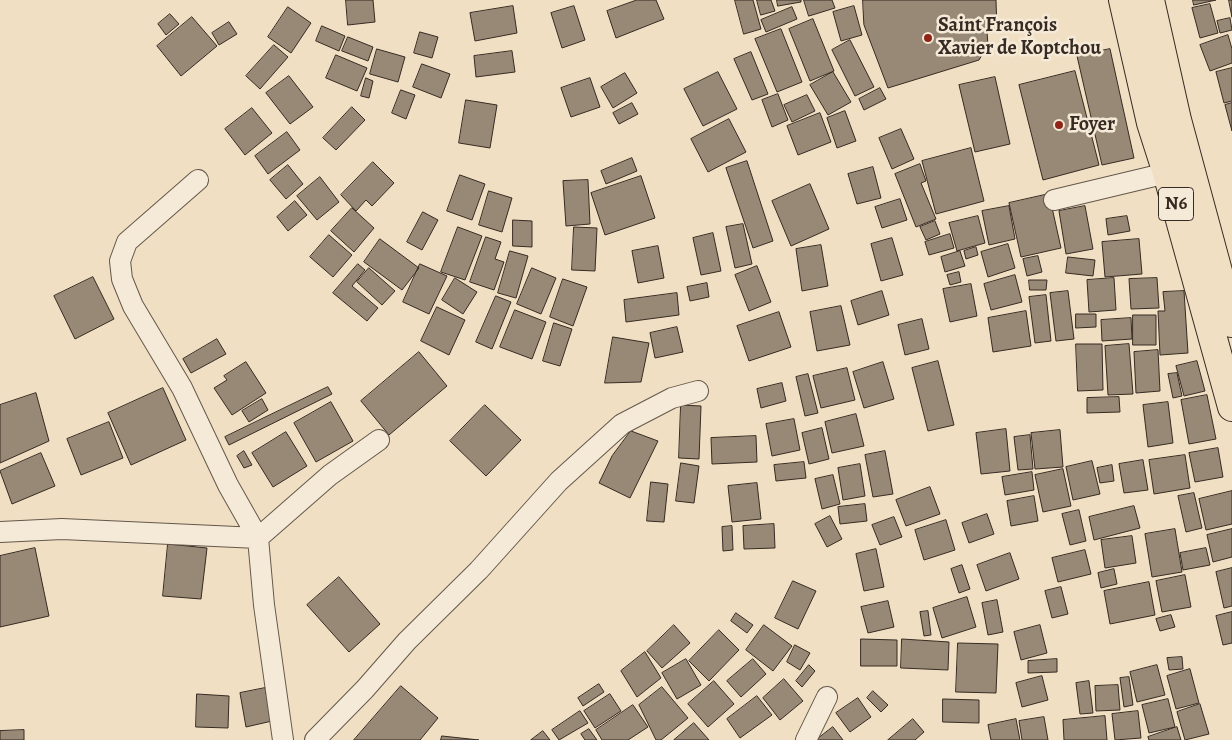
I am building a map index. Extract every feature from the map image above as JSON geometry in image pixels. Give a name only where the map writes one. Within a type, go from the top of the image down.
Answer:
[{"type":"highway","name":"N6","points":[[1124,0],[1144,16],[1176,120],[1232,323]]},
{"type":"highway","name":"N6","points":[[1144,16],[1150,123],[1167,173],[1232,407]]},
{"type":"street","points":[[1054,200],[1167,173]]},
{"type":"street","points":[[198,180],[127,242],[120,261],[122,279],[133,306],[182,388],[228,485],[258,538],[264,605],[283,740]]},
{"type":"street","points":[[315,740],[431,616],[479,570],[559,481],[622,424],[672,398],[698,391]]},
{"type":"street","points":[[0,532],[62,529],[258,538],[330,475],[379,440]]},
{"type":"street","points":[[806,740],[827,697]]},
{"type":"building","points":[[346,0],[373,0],[375,22],[348,25]]},
{"type":"building","points":[[637,0],[656,0],[664,19],[616,38],[607,11]]},
{"type":"building","points":[[735,0],[753,0],[761,29],[744,34]]},
{"type":"building","points":[[757,0],[771,0],[775,11],[761,15]]},
{"type":"building","points":[[777,0],[801,0],[801,2],[778,6]]},
{"type":"building","points":[[804,0],[832,0],[835,8],[809,16]]},
{"type":"building","name":"Saint François Xavier de Koptchou","points":[[863,0],[996,0],[997,32],[987,32],[988,45],[979,60],[888,88],[864,25]]},
{"type":"building","points":[[1193,0],[1216,0],[1194,5]]},
{"type":"building","points":[[1229,0],[1232,0],[1232,17]]},
{"type":"building","points":[[1210,4],[1218,33],[1200,38],[1192,8]]},
{"type":"building","points":[[513,6],[517,33],[475,41],[470,13]]},
{"type":"building","points":[[574,6],[585,40],[562,48],[551,13]]},
{"type":"building","points":[[854,6],[862,35],[841,41],[833,12]]},
{"type":"building","points":[[288,7],[311,23],[291,53],[268,37]]},
{"type":"building","points":[[792,7],[797,19],[766,32],[761,20]]},
{"type":"building","points":[[170,14],[179,24],[166,35],[158,24]]},
{"type":"building","points":[[192,17],[217,46],[181,76],[157,46]]},
{"type":"building","points":[[1230,18],[1232,30],[1220,33],[1217,21]]},
{"type":"building","points":[[813,19],[834,71],[810,81],[789,29]]},
{"type":"building","points":[[229,22],[237,34],[219,45],[212,33]]},
{"type":"building","points":[[322,26],[345,36],[339,51],[316,41]]},
{"type":"building","points":[[781,29],[802,82],[777,92],[755,39]]},
{"type":"building","points":[[420,32],[438,37],[432,58],[414,53]]},
{"type":"building","points":[[1228,35],[1232,49],[1232,63],[1210,71],[1200,45]]},
{"type":"building","points":[[348,37],[373,47],[368,61],[342,51]]},
{"type":"building","points":[[850,40],[874,87],[855,96],[832,50]]},
{"type":"building","points":[[274,45],[288,57],[260,89],[246,76]]},
{"type":"building","points":[[377,49],[405,57],[398,82],[370,74]]},
{"type":"building","points":[[1110,49],[1134,158],[1102,165],[1077,56]]},
{"type":"building","points":[[512,51],[515,72],[476,77],[474,56]]},
{"type":"building","points":[[751,52],[768,94],[752,100],[734,59]]},
{"type":"building","points":[[336,55],[367,68],[357,91],[326,78]]},
{"type":"building","points":[[422,64],[450,74],[441,98],[413,87]]},
{"type":"building","points":[[1232,68],[1232,101],[1224,103],[1216,72]]},
{"type":"building","name":"Foyer","points":[[1075,71],[1099,165],[1043,180],[1019,85]]},
{"type":"building","points":[[718,72],[737,109],[703,126],[684,89]]},
{"type":"building","points":[[833,72],[851,102],[828,115],[810,85]]},
{"type":"building","points":[[625,73],[637,93],[613,108],[601,87]]},
{"type":"building","points":[[289,76],[313,107],[290,124],[266,93]]},
{"type":"building","points":[[995,77],[1010,144],[975,152],[959,85]]},
{"type":"building","points":[[366,78],[373,81],[369,98],[361,96]]},
{"type":"building","points":[[590,78],[600,107],[571,117],[561,88]]},
{"type":"building","points":[[880,88],[886,99],[864,110],[859,99]]},
{"type":"building","points":[[401,90],[415,95],[406,119],[392,113]]},
{"type":"building","points":[[778,94],[788,120],[772,127],[762,100]]},
{"type":"building","points":[[807,95],[815,111],[792,122],[784,105]]},
{"type":"building","points":[[466,100],[497,105],[490,148],[459,143]]},
{"type":"building","points":[[632,103],[638,114],[619,124],[613,113]]},
{"type":"building","points":[[1232,103],[1232,131],[1225,105]]},
{"type":"building","points":[[352,107],[365,120],[336,150],[323,138]]},
{"type":"building","points":[[252,108],[272,133],[245,155],[225,129]]},
{"type":"building","points":[[845,111],[856,141],[837,148],[827,118]]},
{"type":"building","points":[[820,113],[831,142],[798,155],[787,126]]},
{"type":"building","points":[[729,119],[746,152],[708,172],[691,139]]},
{"type":"building","points":[[901,129],[914,159],[892,169],[879,138]]},
{"type":"building","points":[[287,132],[300,150],[268,174],[255,156]]},
{"type":"building","points":[[971,148],[984,201],[936,214],[922,161]]},
{"type":"building","points":[[632,158],[637,171],[606,184],[601,171]]},
{"type":"building","points":[[747,161],[773,241],[753,248],[726,168]]},
{"type":"building","points":[[373,162],[394,183],[372,206],[366,200],[356,211],[341,195]]},
{"type":"building","points":[[920,164],[926,181],[921,183],[936,219],[916,227],[895,174]]},
{"type":"building","points":[[288,165],[303,184],[286,199],[270,180]]},
{"type":"building","points":[[873,167],[881,198],[857,204],[848,174]]},
{"type":"building","points":[[460,175],[485,184],[472,220],[447,211]]},
{"type":"building","points":[[641,176],[655,218],[605,235],[591,193]]},
{"type":"building","points":[[320,177],[339,202],[317,220],[297,196]]},
{"type":"building","points":[[588,180],[590,224],[566,226],[563,181]]},
{"type":"building","points":[[810,184],[829,229],[791,246],[772,201]]},
{"type":"building","points":[[489,191],[512,198],[502,232],[479,225]]},
{"type":"building","points":[[1049,194],[1061,248],[1021,257],[1009,203]]},
{"type":"building","points":[[900,199],[907,220],[882,228],[875,207]]},
{"type":"building","points":[[295,201],[307,215],[288,231],[277,217]]},
{"type":"building","points":[[1009,206],[1015,239],[989,245],[982,211]]},
{"type":"building","points":[[1085,206],[1093,249],[1066,254],[1059,211]]},
{"type":"building","points":[[352,208],[374,228],[354,252],[331,231]]},
{"type":"building","points":[[423,212],[438,220],[422,250],[407,242]]},
{"type":"building","points":[[978,216],[985,243],[957,251],[949,223]]},
{"type":"building","points":[[1127,216],[1130,231],[1108,235],[1106,219]]},
{"type":"building","points":[[513,220],[532,221],[532,247],[513,246]]},
{"type":"building","points":[[935,221],[940,234],[926,240],[920,227]]},
{"type":"building","points":[[743,224],[752,264],[735,268],[726,227]]},
{"type":"building","points":[[458,227],[482,236],[465,280],[441,272]]},
{"type":"building","points":[[574,227],[597,228],[595,271],[572,270]]},
{"type":"building","points":[[713,233],[721,271],[701,275],[693,238]]},
{"type":"building","points":[[950,234],[954,248],[929,255],[925,242]]},
{"type":"building","points":[[329,235],[352,255],[333,277],[310,257]]},
{"type":"building","points":[[486,237],[501,242],[495,259],[504,262],[494,290],[470,282]]},
{"type":"building","points":[[892,238],[903,275],[881,281],[871,244]]},
{"type":"building","points":[[380,239],[419,268],[402,290],[364,262]]},
{"type":"building","points":[[1139,239],[1142,274],[1105,277],[1102,242]]},
{"type":"building","points":[[1008,244],[1015,268],[988,277],[981,252]]},
{"type":"building","points":[[821,245],[828,286],[802,291],[796,249]]},
{"type":"building","points":[[658,246],[664,278],[638,283],[632,251]]},
{"type":"building","points":[[976,247],[978,255],[966,259],[964,251]]},
{"type":"building","points":[[510,251],[528,256],[516,298],[498,293]]},
{"type":"building","points":[[960,251],[965,266],[945,272],[941,257]]},
{"type":"building","points":[[1038,256],[1042,272],[1027,276],[1023,259]]},
{"type":"building","points":[[1068,257],[1095,260],[1093,276],[1066,273]]},
{"type":"building","points":[[358,264],[365,270],[352,286],[378,308],[367,321],[333,293]]},
{"type":"building","points":[[420,264],[447,276],[429,314],[403,302]]},
{"type":"building","points":[[757,266],[771,302],[749,311],[735,275]]},
{"type":"building","points":[[369,268],[395,291],[382,305],[357,282]]},
{"type":"building","points":[[532,268],[556,278],[541,314],[517,304]]},
{"type":"building","points":[[959,272],[961,282],[950,285],[947,275]]},
{"type":"building","points":[[1015,275],[1022,302],[991,310],[984,284]]},
{"type":"building","points":[[93,277],[114,319],[75,339],[54,296]]},
{"type":"building","points":[[455,278],[477,292],[463,314],[442,300]]},
{"type":"building","points":[[1114,278],[1116,310],[1089,312],[1087,280]]},
{"type":"building","points":[[1157,278],[1159,308],[1131,309],[1129,279]]},
{"type":"building","points":[[563,279],[587,287],[573,326],[550,317]]},
{"type":"building","points":[[1029,280],[1047,280],[1046,290],[1030,290]]},
{"type":"building","points":[[707,283],[709,297],[690,301],[687,287]]},
{"type":"building","points":[[971,284],[977,316],[950,322],[943,289]]},
{"type":"building","points":[[882,291],[889,315],[858,325],[851,301]]},
{"type":"building","points":[[1068,291],[1074,339],[1056,341],[1050,293]]},
{"type":"building","points":[[1184,291],[1188,353],[1160,355],[1158,311],[1165,311],[1163,292]]},
{"type":"building","points":[[677,293],[679,315],[626,322],[624,300]]},
{"type":"building","points":[[1046,295],[1051,341],[1035,343],[1029,297]]},
{"type":"building","points":[[496,296],[511,302],[492,349],[476,342]]},
{"type":"building","points":[[841,306],[850,345],[817,351],[810,312]]},
{"type":"building","points":[[437,307],[465,320],[449,355],[421,341]]},
{"type":"building","points":[[515,310],[546,322],[532,359],[500,347]]},
{"type":"building","points":[[1026,311],[1031,346],[993,352],[988,318]]},
{"type":"building","points":[[779,312],[791,347],[749,361],[737,326]]},
{"type":"building","points":[[1076,314],[1096,314],[1096,327],[1076,328]]},
{"type":"building","points":[[1133,315],[1156,315],[1156,345],[1133,345]]},
{"type":"building","points":[[1131,318],[1132,339],[1102,341],[1101,320]]},
{"type":"building","points":[[922,319],[929,349],[905,355],[898,325]]},
{"type":"building","points":[[554,323],[572,329],[560,366],[543,361]]},
{"type":"building","points":[[677,327],[683,352],[655,358],[650,333]]},
{"type":"building","points":[[613,337],[649,343],[641,382],[605,383]]},
{"type":"building","points":[[217,339],[226,354],[191,373],[183,359]]},
{"type":"building","points":[[1076,344],[1102,344],[1103,390],[1078,391]]},
{"type":"building","points":[[1129,344],[1133,394],[1108,395],[1105,346]]},
{"type":"building","points":[[1158,350],[1160,391],[1136,393],[1134,352]]},
{"type":"building","points":[[419,352],[447,386],[389,435],[361,401]]},
{"type":"building","points":[[938,361],[954,425],[928,431],[912,368]]},
{"type":"building","points":[[1197,361],[1205,391],[1184,396],[1176,366]]},
{"type":"building","points":[[246,362],[266,393],[232,415],[214,388],[227,380],[224,376]]},
{"type":"building","points":[[883,362],[894,399],[864,408],[853,372]]},
{"type":"building","points":[[847,368],[855,400],[821,408],[813,376]]},
{"type":"building","points":[[1177,373],[1182,396],[1173,398],[1168,374]]},
{"type":"building","points":[[808,374],[818,413],[805,416],[796,377]]},
{"type":"building","points":[[782,383],[786,401],[761,408],[757,389]]},
{"type":"building","points":[[328,387],[332,394],[229,445],[225,437]]},
{"type":"building","points":[[163,388],[186,440],[131,465],[108,413]]},
{"type":"building","points":[[36,393],[49,441],[0,463],[0,405]]},
{"type":"building","points":[[1207,395],[1216,439],[1189,444],[1181,400]]},
{"type":"building","points":[[1119,397],[1120,412],[1087,413],[1087,398]]},
{"type":"building","points":[[262,399],[268,410],[249,422],[242,411]]},
{"type":"building","points":[[331,402],[353,441],[316,462],[294,423]]},
{"type":"building","points":[[1168,402],[1173,443],[1148,447],[1143,405]]},
{"type":"building","points":[[485,405],[521,440],[486,476],[450,441]]},
{"type":"building","points":[[681,405],[701,406],[699,459],[679,458]]},
{"type":"building","points":[[856,414],[864,446],[832,453],[825,422]]},
{"type":"building","points":[[794,419],[800,450],[772,456],[766,424]]},
{"type":"building","points":[[109,422],[123,458],[81,475],[67,439]]},
{"type":"building","points":[[822,428],[829,459],[809,464],[802,433]]},
{"type":"building","points":[[1006,429],[1010,471],[981,474],[976,433]]},
{"type":"building","points":[[1060,430],[1063,467],[1035,469],[1031,433]]},
{"type":"building","points":[[631,431],[658,441],[630,498],[599,483],[612,456]]},
{"type":"building","points":[[286,432],[307,466],[273,487],[252,453]]},
{"type":"building","points":[[1030,435],[1033,469],[1018,470],[1014,437]]},
{"type":"building","points":[[756,436],[757,462],[712,464],[711,438]]},
{"type":"building","points":[[1218,448],[1223,477],[1195,482],[1189,453]]},
{"type":"building","points":[[244,451],[252,465],[244,468],[237,456]]},
{"type":"building","points":[[885,451],[893,494],[873,497],[865,455]]},
{"type":"building","points":[[41,453],[55,486],[12,504],[0,471]]},
{"type":"building","points":[[1185,455],[1190,488],[1154,494],[1149,460]]},
{"type":"building","points":[[1143,460],[1148,490],[1124,493],[1119,464]]},
{"type":"building","points":[[1092,461],[1100,494],[1073,500],[1066,467]]},
{"type":"building","points":[[804,462],[806,478],[776,481],[774,465]]},
{"type":"building","points":[[681,463],[699,466],[694,503],[676,501]]},
{"type":"building","points":[[860,464],[865,496],[843,500],[838,468]]},
{"type":"building","points":[[1112,465],[1114,481],[1100,483],[1097,468]]},
{"type":"building","points":[[1063,469],[1071,506],[1043,512],[1035,475]]},
{"type":"building","points":[[1032,472],[1034,490],[1005,495],[1002,477]]},
{"type":"building","points":[[833,475],[840,504],[822,509],[815,479]]},
{"type":"building","points":[[651,482],[668,484],[664,522],[647,521]]},
{"type":"building","points":[[757,483],[761,519],[732,522],[728,486]]},
{"type":"building","points":[[930,487],[940,514],[906,526],[896,500]]},
{"type":"building","points":[[1232,491],[1232,524],[1206,530],[1199,499]]},
{"type":"building","points":[[1194,493],[1202,528],[1186,532],[1178,496]]},
{"type":"building","points":[[1034,496],[1038,521],[1011,526],[1007,501]]},
{"type":"building","points":[[865,504],[867,521],[840,524],[838,507]]},
{"type":"building","points":[[1134,506],[1140,528],[1094,540],[1089,517]]},
{"type":"building","points":[[1079,510],[1086,541],[1070,545],[1062,514]]},
{"type":"building","points":[[987,514],[994,534],[969,543],[962,523]]},
{"type":"building","points":[[830,516],[842,539],[827,547],[815,524]]},
{"type":"building","points":[[894,517],[902,537],[880,545],[872,525]]},
{"type":"building","points":[[946,520],[955,550],[924,560],[915,530]]},
{"type":"building","points":[[774,524],[775,548],[744,549],[743,526]]},
{"type":"building","points":[[732,526],[733,550],[723,551],[722,527]]},
{"type":"building","points":[[1175,529],[1182,572],[1152,577],[1145,534]]},
{"type":"building","points":[[1232,529],[1232,557],[1213,562],[1207,535]]},
{"type":"building","points":[[1132,536],[1136,563],[1105,568],[1101,540]]},
{"type":"building","points":[[168,544],[207,548],[201,599],[163,596]]},
{"type":"building","points":[[35,548],[49,616],[0,627],[0,556]]},
{"type":"building","points":[[1206,548],[1210,565],[1183,570],[1180,553]]},
{"type":"building","points":[[876,549],[884,587],[864,591],[856,554]]},
{"type":"building","points":[[1085,550],[1091,574],[1058,582],[1052,558]]},
{"type":"building","points":[[1010,553],[1019,579],[986,591],[977,565]]},
{"type":"building","points":[[962,565],[970,589],[959,593],[951,569]]},
{"type":"building","points":[[1232,568],[1232,606],[1224,608],[1216,572]]},
{"type":"building","points":[[1114,569],[1117,584],[1101,588],[1098,573]]},
{"type":"building","points":[[1185,575],[1191,607],[1162,612],[1156,581]]},
{"type":"building","points":[[339,577],[380,624],[349,652],[307,605]]},
{"type":"building","points":[[793,581],[816,591],[798,629],[775,618]]},
{"type":"building","points":[[1149,582],[1155,615],[1110,624],[1104,591]]},
{"type":"building","points":[[1061,587],[1068,614],[1052,618],[1045,591]]},
{"type":"building","points":[[967,597],[976,627],[942,638],[933,608]]},
{"type":"building","points":[[997,600],[1003,632],[988,635],[982,603]]},
{"type":"building","points":[[888,601],[894,627],[868,633],[861,607]]},
{"type":"building","points":[[928,611],[931,635],[924,636],[920,612]]},
{"type":"building","points":[[1232,612],[1232,643],[1223,645],[1216,616]]},
{"type":"building","points":[[736,613],[753,625],[747,633],[731,621]]},
{"type":"building","points":[[1171,615],[1175,627],[1160,631],[1156,619]]},
{"type":"building","points":[[674,625],[690,643],[662,668],[647,651]]},
{"type":"building","points":[[764,625],[792,646],[773,671],[746,650]]},
{"type":"building","points":[[1040,625],[1047,653],[1021,660],[1014,632]]},
{"type":"building","points":[[719,630],[739,650],[709,681],[689,661]]},
{"type":"building","points":[[861,639],[897,640],[897,666],[861,666]]},
{"type":"building","points":[[902,639],[949,642],[948,670],[901,668]]},
{"type":"building","points":[[958,643],[998,644],[996,693],[956,692]]},
{"type":"building","points":[[795,645],[810,653],[800,670],[787,662]]},
{"type":"building","points":[[645,652],[661,678],[637,697],[621,671]]},
{"type":"building","points":[[1182,657],[1183,669],[1169,670],[1167,658]]},
{"type":"building","points":[[686,659],[701,685],[677,699],[662,673]]},
{"type":"building","points":[[753,659],[766,674],[741,697],[727,681]]},
{"type":"building","points":[[1057,659],[1057,672],[1028,673],[1028,661]]},
{"type":"building","points":[[809,665],[815,671],[802,687],[796,681]]},
{"type":"building","points":[[1157,665],[1165,695],[1137,702],[1130,672]]},
{"type":"building","points":[[1190,669],[1199,703],[1176,709],[1167,676]]},
{"type":"building","points":[[1042,676],[1048,700],[1022,707],[1016,683]]},
{"type":"building","points":[[1129,677],[1133,705],[1124,707],[1120,678]]},
{"type":"building","points":[[784,679],[803,701],[780,720],[763,698]]},
{"type":"building","points":[[714,681],[734,704],[708,727],[688,704]]},
{"type":"building","points":[[1089,681],[1093,713],[1080,714],[1076,683]]},
{"type":"building","points":[[599,684],[604,692],[583,706],[578,698]]},
{"type":"building","points":[[1118,685],[1120,710],[1096,711],[1095,686]]},
{"type":"building","points":[[401,686],[438,718],[420,740],[354,740]]},
{"type":"building","points":[[662,687],[688,718],[661,740],[656,740],[639,705]]},
{"type":"building","points":[[265,688],[272,721],[246,727],[240,693]]},
{"type":"building","points":[[873,691],[888,705],[881,712],[867,698]]},
{"type":"building","points":[[197,694],[229,696],[228,728],[196,727]]},
{"type":"building","points":[[610,694],[621,711],[595,728],[584,711]]},
{"type":"building","points":[[757,696],[772,715],[740,738],[727,719]]},
{"type":"building","points":[[858,698],[871,717],[850,732],[836,713]]},
{"type":"building","points":[[943,699],[979,700],[979,723],[943,722]]},
{"type":"building","points":[[1168,699],[1175,727],[1149,733],[1142,705]]},
{"type":"building","points":[[1200,704],[1209,734],[1185,740],[1177,712]]},
{"type":"building","points":[[633,705],[648,727],[628,740],[602,740],[596,730]]},
{"type":"building","points":[[580,711],[588,723],[559,740],[552,730]]},
{"type":"building","points":[[1138,711],[1141,738],[1115,740],[1112,714]]},
{"type":"building","points":[[1105,716],[1107,740],[1064,740],[1063,720]]},
{"type":"building","points":[[1044,717],[1048,740],[1022,740],[1019,721]]},
{"type":"building","points":[[913,719],[924,732],[915,740],[888,740]]},
{"type":"building","points":[[1016,719],[1020,740],[991,740],[988,725]]},
{"type":"building","points":[[694,723],[709,740],[674,740]]},
{"type":"building","points":[[833,727],[843,740],[816,740]]},
{"type":"building","points":[[1177,727],[1181,740],[1149,740],[1148,737]]},
{"type":"building","points":[[589,729],[597,740],[585,740],[581,734]]},
{"type":"building","points":[[24,730],[24,740],[0,740],[0,731]]},
{"type":"building","points":[[543,731],[550,740],[531,740]]},
{"type":"building","points":[[442,736],[479,740],[441,740]]},
{"type":"place","name":"Saint François Xavier de Koptchou","points":[[928,38]]},
{"type":"place","name":"Foyer","points":[[1059,125]]}]
